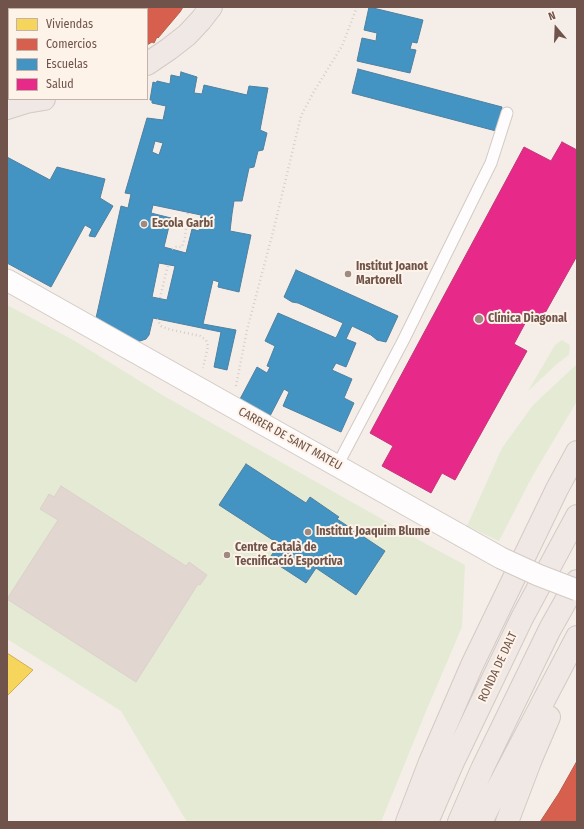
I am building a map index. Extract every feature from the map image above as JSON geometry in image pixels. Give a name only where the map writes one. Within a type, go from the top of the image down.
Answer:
[{"type":"highway","points":[[148,63],[170,49],[187,35],[201,20],[210,7]]},
{"type":"highway","points":[[407,822],[430,762],[472,665],[557,489],[577,452]]},
{"type":"highway","name":"RONDA DE DALT","points":[[428,822],[453,762],[522,618],[577,516]]},
{"type":"highway","points":[[459,822],[482,770],[550,630],[577,581]]},
{"type":"highway","points":[[482,822],[500,784],[577,637]]},
{"type":"highway","points":[[507,822],[531,758],[550,715],[577,661]]},
{"type":"street","name":"CARRER DE SANT MATEU","points":[[7,280],[501,558],[538,575],[577,590]]},
{"type":"lane","points":[[337,466],[403,341],[481,183],[491,162],[507,113]]},
{"type":"path","points":[[232,407],[247,330],[273,232],[301,116],[342,46],[357,7]]},
{"type":"path","points":[[172,249],[176,246],[182,247],[185,237],[188,212]]},
{"type":"path","points":[[160,298],[168,265]]},
{"type":"path","points":[[157,319],[161,326],[168,329],[200,336],[206,340],[208,346],[202,371]]},
{"type":"green space","name":"Centre Català de Tecnificació Esportiva","points":[[7,305],[75,341],[164,396],[465,565],[462,627],[381,822],[187,822],[121,711],[7,639]]},
{"type":"green space","points":[[562,340],[570,345],[569,355],[528,391],[555,345]]},
{"type":"green space","points":[[577,364],[577,401],[532,477],[499,541],[467,526],[502,448],[533,405]]},
{"type":"building: Viviendas","points":[[7,653],[33,670],[7,696]]},
{"type":"building: Comercios","points":[[183,7],[158,38],[157,37],[154,43],[152,42],[148,44],[148,8],[9,8]]},
{"type":"building: Comercios","points":[[8,10],[8,79],[7,79]]},
{"type":"building: Comercios","points":[[577,761],[577,822],[540,822],[559,793]]},
{"type":"building: Escuelas","points":[[369,7],[423,20],[417,43],[412,42],[410,49],[416,50],[410,73],[357,61],[362,38],[376,41],[377,33],[364,30]]},
{"type":"building: Escuelas","points":[[358,69],[502,107],[496,131],[352,93]]},
{"type":"building: Escuelas","points":[[181,72],[197,77],[194,93],[202,94],[204,85],[247,95],[249,86],[268,88],[260,130],[267,133],[263,150],[258,151],[254,167],[249,168],[242,201],[234,201],[232,214],[230,231],[251,235],[239,292],[218,287],[219,282],[213,280],[203,324],[236,330],[227,370],[214,367],[221,332],[153,318],[149,335],[146,339],[137,342],[96,318],[121,206],[128,208],[131,194],[125,193],[147,118],[163,120],[166,106],[152,103],[152,100],[150,100],[153,82],[156,83],[157,81],[170,84],[171,75],[180,77]],"holes":[[[155,141],[163,143],[159,155],[152,152]],[[153,205],[201,215],[199,231],[192,229],[186,253],[164,247],[171,218],[151,213]],[[159,263],[175,266],[167,300],[152,297]]]},
{"type":"building: Escuelas","points":[[7,157],[50,180],[57,167],[105,179],[100,198],[113,206],[95,237],[89,236],[92,229],[85,225],[51,287],[7,263]]},
{"type":"building: Escuelas","points":[[296,270],[398,316],[386,342],[377,340],[371,335],[352,326],[346,339],[356,343],[346,367],[336,363],[332,370],[352,379],[344,398],[354,403],[341,432],[283,406],[289,392],[284,389],[270,416],[240,399],[257,367],[267,373],[270,367],[267,366],[275,346],[265,341],[278,313],[336,338],[343,323],[298,303],[292,302],[284,297]]},
{"type":"building: Escuelas","name":"Institut Joaquim Blume","points":[[246,464],[306,503],[310,497],[339,517],[337,519],[385,551],[356,595],[316,568],[306,583],[269,559],[279,544],[219,505]]},
{"type":"building: Salud","name":"Clínica Diagonal","points":[[562,142],[577,150],[577,256],[540,322],[529,316],[514,344],[527,351],[455,480],[442,473],[431,493],[382,466],[393,446],[370,433],[524,147],[551,161]]},
{"type":"building: Otros","points":[[61,486],[186,566],[189,562],[207,575],[200,585],[198,584],[136,682],[7,599],[58,520],[40,509],[49,494],[54,497]]},
{"type":"place","name":"Escola Garbí","points":[[144,224]]},
{"type":"place","name":"Institut Joanot Martorell","points":[[348,274]]},
{"type":"place","name":"Clínica Diagonal","points":[[479,319]]},
{"type":"place","name":"Institut Joaquim Blume","points":[[308,532]]},
{"type":"place","name":"Centre Català de Tecnificació Esportiva","points":[[227,555]]}]
